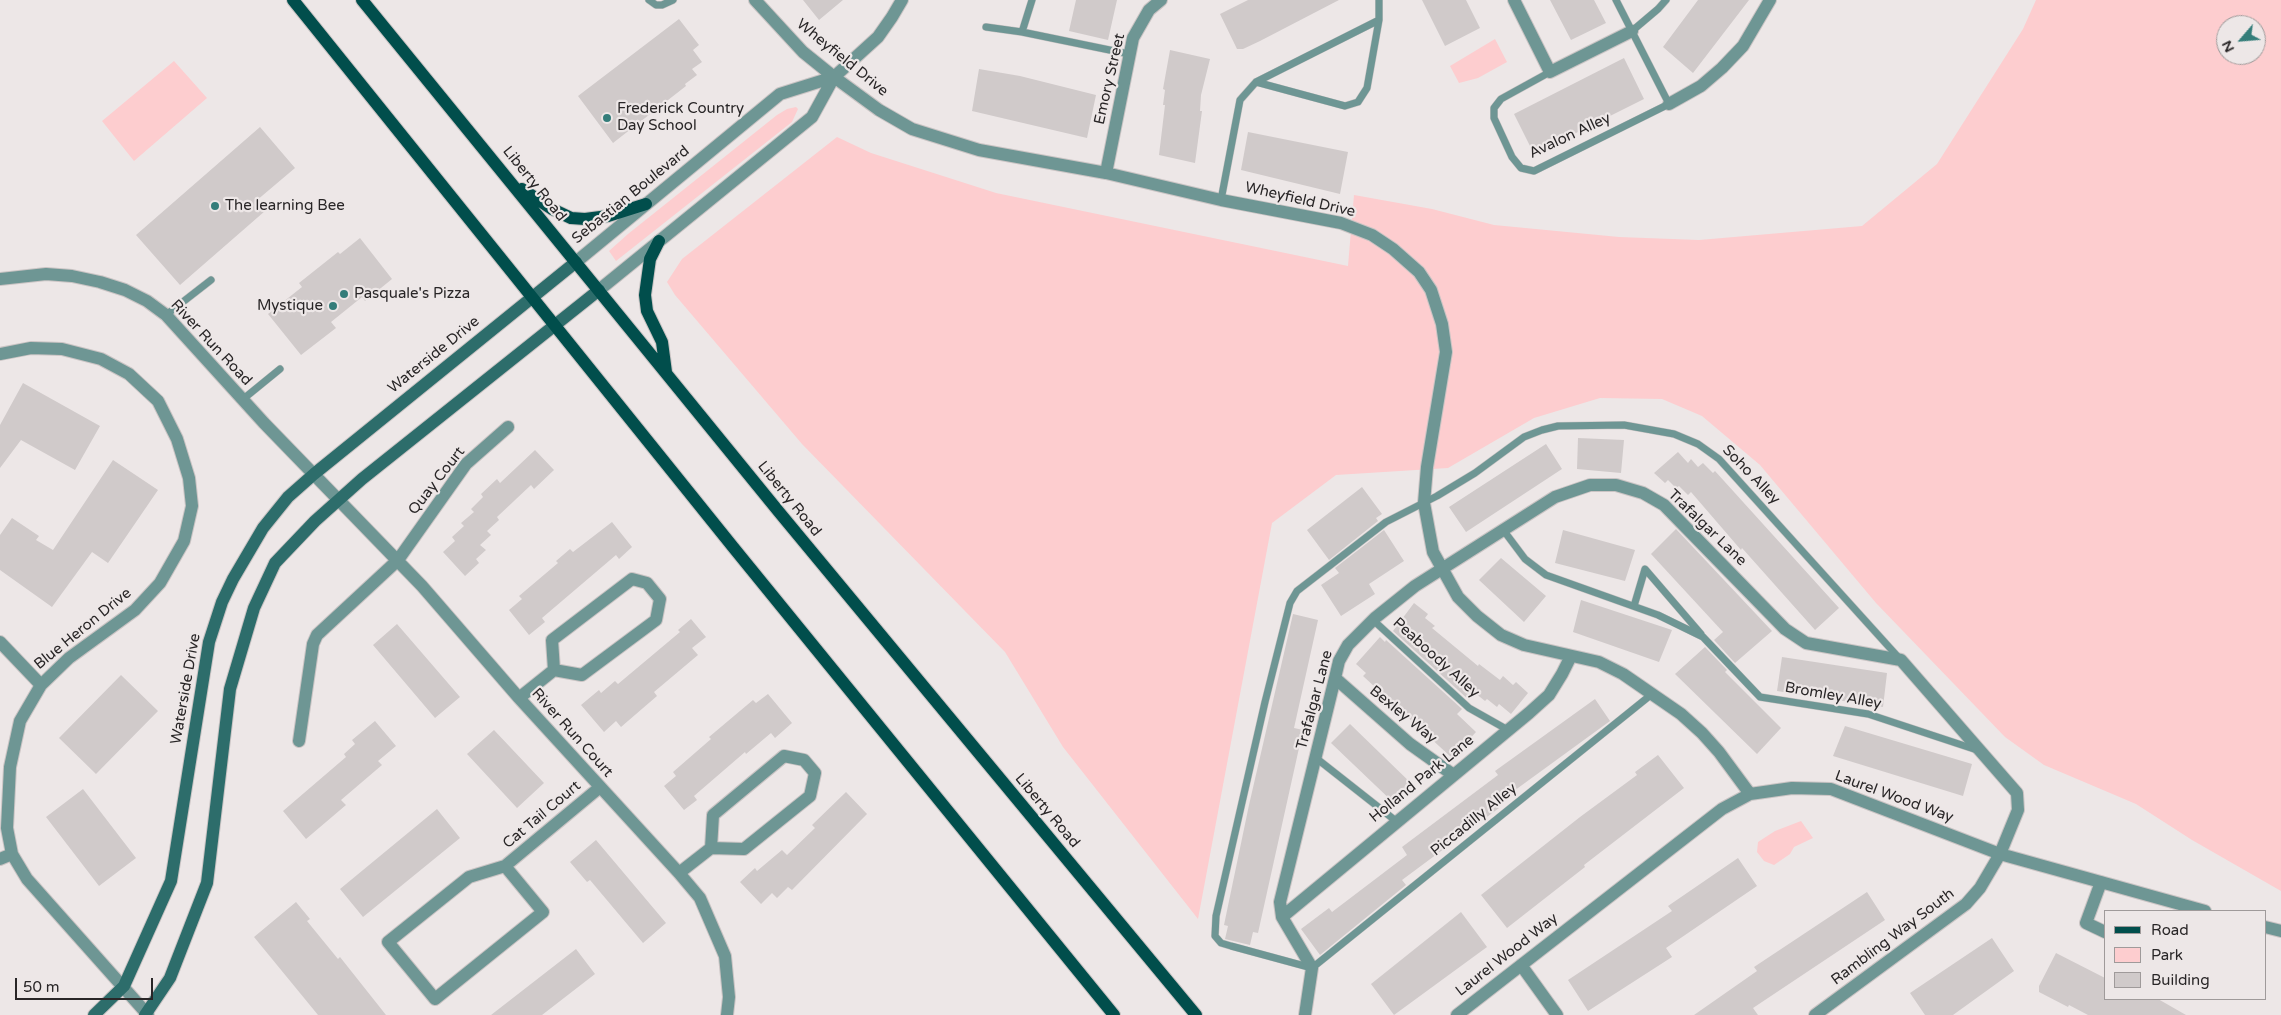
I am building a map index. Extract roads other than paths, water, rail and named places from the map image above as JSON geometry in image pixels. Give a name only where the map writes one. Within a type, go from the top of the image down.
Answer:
[{"type":"main road","points":[[293,0],[788,616],[1114,1015]]},
{"type":"main road","name":"Liberty Road","points":[[362,0],[1196,1015]]},
{"type":"main road","points":[[512,182],[571,218],[585,219],[608,216],[646,204]]},
{"type":"main road","points":[[659,241],[650,259],[645,295],[647,311],[662,342],[666,372]]},
{"type":"street","name":"Wheyfield Drive","points":[[755,0],[803,52],[879,110],[912,129],[979,150],[1106,173],[1221,200],[1341,223],[1372,235],[1393,248],[1419,272],[1431,290],[1442,324],[1446,352],[1424,503],[1433,552],[1458,597],[1477,616],[1501,635],[1524,645],[1599,662],[1623,674],[1681,714],[1702,733],[1720,752],[1750,794]]},
{"type":"street","name":"Sebastian Boulevard","points":[[599,290],[812,117],[834,77],[878,37],[902,0]]},
{"type":"street","name":"Emory Street","points":[[1106,173],[1133,38],[1149,10],[1161,0]]},
{"type":"street","points":[[1514,0],[1550,72],[1632,31]]},
{"type":"street","points":[[1669,104],[1701,86],[1722,68],[1743,46],[1770,0]]},
{"type":"street","name":"Sebastian Boulevard","points":[[576,262],[780,94],[834,77]]},
{"type":"street","name":"Waterside Drive","points":[[94,1015],[124,986],[171,881],[204,664],[222,602],[244,559],[276,511],[314,474],[576,262]]},
{"type":"street","name":"River Run Road","points":[[0,279],[46,274],[90,280],[125,290],[147,301],[166,315],[242,400],[338,499]]},
{"type":"street","points":[[147,1014],[170,978],[207,882],[230,689],[254,608],[275,563],[338,499],[442,413],[599,290]]},
{"type":"street","name":"Blue Heron Drive","points":[[0,352],[31,348],[62,349],[101,359],[129,374],[158,401],[178,439],[189,478],[192,506],[184,541],[160,583],[135,610],[69,658],[41,685],[20,721],[10,767],[7,828],[12,854],[27,879],[147,1014]]},
{"type":"street","name":"Quay Court","points":[[299,741],[313,644],[317,635],[398,560],[466,464],[508,427]]},
{"type":"street","name":"Trafalgar Lane","points":[[1282,917],[1280,902],[1339,661],[1348,645],[1373,620],[1415,586],[1555,497],[1590,485],[1616,486],[1643,493],[1664,504],[1785,629],[1806,643],[1901,660]]},
{"type":"street","name":"River Run Court","points":[[338,499],[398,560],[599,788],[679,872],[700,898],[725,956],[729,997],[727,1015]]},
{"type":"street","points":[[519,698],[554,670],[582,675],[656,620],[660,598],[647,583],[632,579],[552,640],[554,670]]},
{"type":"street","name":"Blue Heron Drive","points":[[0,642],[41,685]]},
{"type":"street","name":"Holland Park Lane","points":[[1282,917],[1549,694],[1571,656]]},
{"type":"street","points":[[1901,660],[2017,793],[2019,801],[2018,810],[2000,854]]},
{"type":"street","name":"Bexley Way","points":[[1335,678],[1410,744],[1452,774]]},
{"type":"street","points":[[679,872],[711,848],[744,849],[810,796],[815,773],[804,760],[784,756],[713,815],[711,848]]},
{"type":"street","name":"Cat Tail Court","points":[[505,866],[599,788]]},
{"type":"street","name":"Laurel Wood Way","points":[[1457,1015],[1722,809],[1750,794],[1792,788],[1832,789],[2000,854],[2201,910]]},
{"type":"street","points":[[0,859],[12,854]]},
{"type":"street","name":"Rambling Way South","points":[[1815,1015],[1966,904],[1980,888],[2000,854]]},
{"type":"street","points":[[505,866],[543,912],[435,999],[388,942],[469,877],[505,866]]},
{"type":"street","points":[[2101,882],[2086,923],[2104,932]]},
{"type":"street","points":[[1282,917],[1312,968],[1306,1015]]},
{"type":"street","points":[[2266,927],[2281,931]]},
{"type":"street","points":[[1521,965],[1557,1015]]},
{"type":"lane","points":[[649,0],[656,5],[662,6],[674,0]]},
{"type":"lane","points":[[1022,32],[1032,0]]},
{"type":"lane","points":[[1256,82],[1346,106],[1358,102],[1367,88],[1380,20],[1379,0]]},
{"type":"lane","points":[[1616,0],[1669,104]]},
{"type":"lane","points":[[1632,31],[1666,0]]},
{"type":"lane","points":[[1221,200],[1240,100],[1256,82],[1380,20]]},
{"type":"lane","points":[[986,27],[1022,32],[1129,54]]},
{"type":"lane","name":"Avalon Alley","points":[[1550,72],[1501,99],[1494,108],[1494,118],[1512,157],[1521,168],[1534,171],[1669,104]]},
{"type":"lane","points":[[166,315],[211,280]]},
{"type":"lane","points":[[242,400],[280,369]]},
{"type":"lane","name":"Soho Alley","points":[[1312,968],[1221,943],[1215,936],[1216,916],[1265,702],[1290,603],[1297,591],[1386,522],[1424,503],[1475,473],[1524,437],[1558,426],[1624,425],[1674,434],[1698,444],[1719,459],[1901,660]]},
{"type":"lane","name":"Bromley Alley","points":[[1504,530],[1525,559],[1546,574],[1658,615],[1703,637]]},
{"type":"lane","name":"Bromley Alley","points":[[1634,606],[1645,569],[1703,637],[1760,697],[1868,714],[1978,750]]},
{"type":"lane","name":"Peaboody Alley","points":[[1373,620],[1470,708],[1508,730]]},
{"type":"lane","name":"Piccadilly Alley","points":[[1312,968],[1652,694]]},
{"type":"lane","points":[[1316,758],[1396,821]]},
{"type":"place","name":"Frederick Country Day School","points":[[607,118]]},
{"type":"place","name":"The learning Bee","points":[[215,206]]},
{"type":"place","name":"Pasquale's Pizza","points":[[344,294]]},
{"type":"place","name":"Mystique","points":[[333,306]]}]
